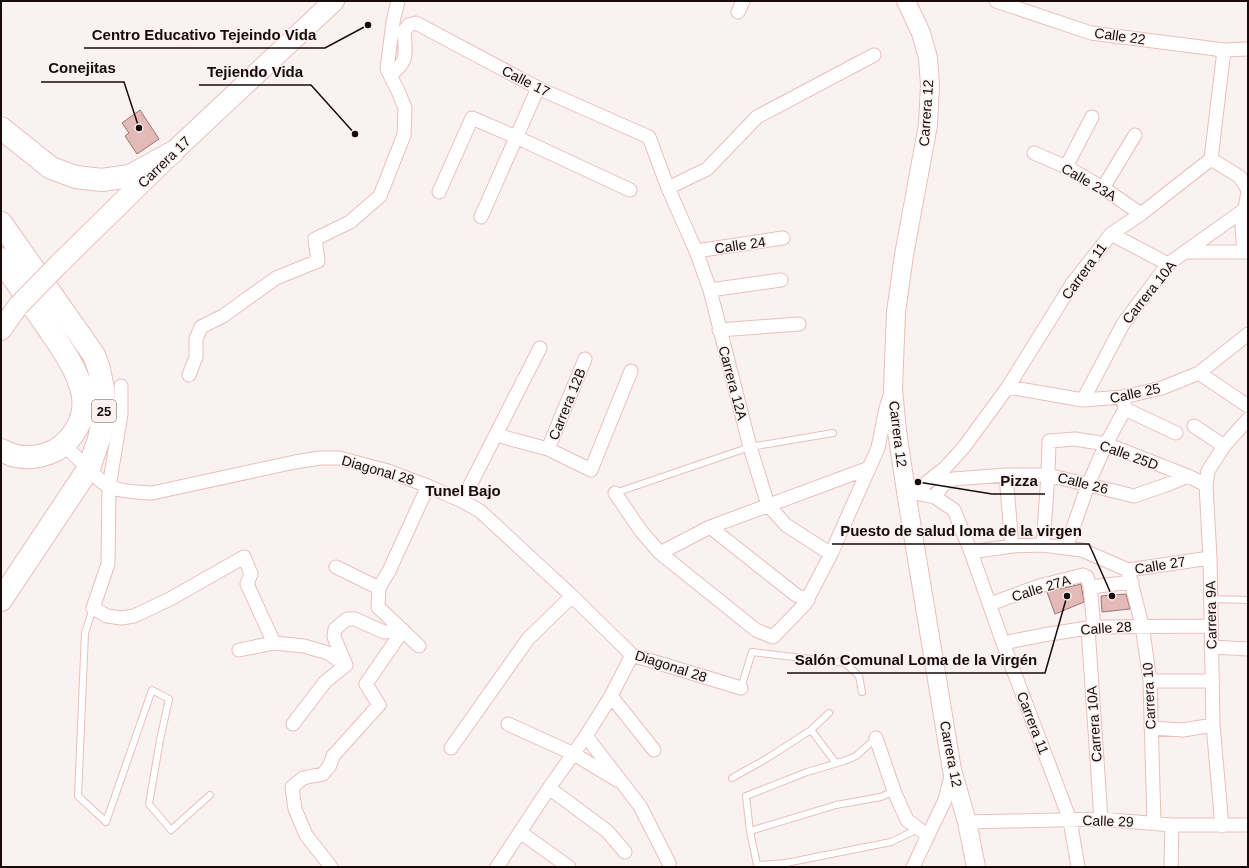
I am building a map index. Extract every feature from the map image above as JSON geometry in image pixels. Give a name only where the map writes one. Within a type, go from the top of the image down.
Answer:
[{"type":"highway","points":[[1,128],[50,168],[76,177],[102,180],[130,176],[172,152]]},
{"type":"highway","name":"25","points":[[1,223],[94,355],[103,389],[104,414],[99,439],[89,468],[1,600]]},
{"type":"highway","points":[[1,259],[64,351],[79,381],[83,397],[82,416],[74,434],[64,445],[46,455],[24,458],[10,455],[1,450]]},
{"type":"main road","name":"Carrera 17","points":[[1,330],[18,306],[59,264],[172,152],[326,5]]},
{"type":"street","points":[[189,374],[196,357],[196,339],[201,327],[223,316],[276,278],[318,261],[315,239],[350,222],[380,196],[404,135],[406,108],[387,69],[393,22],[398,1]]},
{"type":"street","name":"Carrera 12","points":[[906,1],[921,33],[928,58],[930,86],[928,126],[904,255],[896,312],[893,389],[897,431],[911,496],[952,770],[967,822],[976,867]]},
{"type":"street","name":"Calle 22","points":[[996,1],[1091,33],[1224,50],[1248,50]]},
{"type":"street","name":"Calle 17","points":[[390,74],[398,69],[405,60],[404,31],[409,25],[416,23],[538,88],[649,137],[668,188]]},
{"type":"street","points":[[1186,252],[1246,252],[1242,227],[1248,190],[1240,177],[1211,159],[1224,50]]},
{"type":"street","points":[[668,188],[707,170],[757,117],[874,55]]},
{"type":"street","points":[[481,217],[538,88]]},
{"type":"street","points":[[1066,167],[1092,117]]},
{"type":"street","points":[[439,192],[472,118],[630,190]]},
{"type":"street","points":[[1103,188],[1134,135]]},
{"type":"street","name":"Calle 23A","points":[[1034,153],[1066,167],[1103,188],[1141,214]]},
{"type":"street","name":"Carrera 11","points":[[911,496],[945,468],[964,447],[1008,387],[1072,284],[1111,234],[1141,214],[1211,159]]},
{"type":"street","name":"Carrera 12A","points":[[668,188],[696,251],[710,290],[750,447],[768,505],[786,525],[831,554]]},
{"type":"street","name":"Carrera 10A","points":[[1083,400],[1123,324],[1168,264],[1244,210]]},
{"type":"street","points":[[1111,234],[1168,264]]},
{"type":"street","name":"Calle 24","points":[[696,251],[783,238]]},
{"type":"street","points":[[710,290],[781,280]]},
{"type":"street","points":[[719,330],[799,324]]},
{"type":"street","name":"Calle 25","points":[[1008,387],[1083,400],[1124,403],[1199,372],[1248,334]]},
{"type":"street","points":[[462,501],[540,348]]},
{"type":"street","name":"Carrera 12B","points":[[548,449],[585,359]]},
{"type":"street","points":[[496,435],[548,449],[591,470],[631,371]]},
{"type":"street","points":[[1199,372],[1248,406]]},
{"type":"street","points":[[121,386],[121,414],[109,487],[108,564],[93,608],[107,616],[121,618],[134,616],[170,599],[244,558],[252,574],[248,584],[274,642]]},
{"type":"street","points":[[615,493],[641,531],[660,553],[756,630],[774,637],[808,600],[831,554],[878,448],[886,408],[893,389]]},
{"type":"street","points":[[1066,548],[1088,485],[1124,403],[1176,433]]},
{"type":"street","name":"Carrera 9A","points":[[1222,826],[1213,725],[1213,681],[1210,626],[1210,558],[1206,486],[1208,471],[1224,446],[1248,419]]},
{"type":"street","points":[[1194,426],[1224,446]]},
{"type":"street","name":"Calle 25D","points":[[1048,475],[1049,441],[1075,439],[1106,444],[1188,476],[1206,486]]},
{"type":"street","name":"Diagonal 28","points":[[64,445],[109,487],[132,492],[152,493],[320,458],[340,458],[388,471],[428,486],[462,501],[480,511],[572,596],[632,655],[741,688]]},
{"type":"street","points":[[660,553],[710,528],[868,468]]},
{"type":"street","points":[[1006,475],[1012,546]]},
{"type":"street","name":"Calle 26","points":[[935,497],[943,485],[953,479],[1006,475],[1048,475],[1134,496],[1188,476]]},
{"type":"street","points":[[1043,545],[1048,475]]},
{"type":"street","points":[[419,646],[378,607],[379,588],[428,486]]},
{"type":"street","name":"Carrera 11","points":[[911,496],[935,497],[954,510],[971,552],[1003,643],[1070,820],[1078,867]]},
{"type":"street","points":[[710,528],[796,595],[808,600]]},
{"type":"street","name":"Calle 27","points":[[971,552],[1012,546],[1043,545],[1082,550],[1130,576],[1210,558]]},
{"type":"street","points":[[336,567],[379,588]]},
{"type":"street","name":"Calle 27A","points":[[990,604],[1039,586],[1083,575],[1087,577],[1090,587],[1130,576]]},
{"type":"street","name":"Carrera 10","points":[[1130,576],[1142,626],[1150,681],[1154,823]]},
{"type":"street","name":"Carrera 10A","points":[[1090,587],[1101,819]]},
{"type":"street","points":[[451,748],[528,638],[572,596]]},
{"type":"street","points":[[346,665],[334,637],[335,628],[347,619],[355,619],[384,632],[403,630]]},
{"type":"street","name":"Calle 28","points":[[1003,643],[1091,627],[1210,626]]},
{"type":"street","points":[[331,867],[306,835],[295,809],[292,787],[303,778],[323,774],[330,765],[333,756],[379,705],[366,684],[403,630]]},
{"type":"street","points":[[239,650],[274,642],[304,646],[328,653],[346,665]]},
{"type":"street","points":[[1211,646],[1248,649]]},
{"type":"street","points":[[497,867],[549,788],[586,736],[611,696],[632,655]]},
{"type":"street","points":[[293,724],[325,682],[346,665]]},
{"type":"street","points":[[1150,681],[1213,681]]},
{"type":"street","points":[[611,696],[654,750]]},
{"type":"street","points":[[508,724],[574,754],[625,785]]},
{"type":"street","points":[[1151,728],[1183,730],[1213,725]]},
{"type":"street","points":[[586,736],[640,806],[668,863]]},
{"type":"street","points":[[876,738],[894,791],[907,820],[923,832]]},
{"type":"street","points":[[912,866],[923,832],[945,800],[952,770]]},
{"type":"street","points":[[549,788],[607,831],[625,852]]},
{"type":"street","name":"Calle 29","points":[[967,822],[1101,819],[1172,825],[1248,825]]},
{"type":"street","points":[[1171,867],[1172,825]]},
{"type":"street","points":[[520,832],[569,867]]},
{"type":"lane","points":[[615,493],[750,447],[833,433]]},
{"type":"lane","points":[[1211,599],[1248,600]]},
{"type":"lane","points":[[93,608],[85,633],[78,796],[106,822],[152,690],[169,699],[149,804],[171,830],[210,795]]},
{"type":"lane","points":[[741,688],[752,652],[845,663],[859,676],[862,692]]},
{"type":"lane","points":[[732,778],[766,759],[811,730],[829,713]]},
{"type":"lane","points":[[811,730],[836,763]]},
{"type":"lane","points":[[876,738],[856,756],[807,772],[746,796],[750,831],[757,865],[786,863],[891,842],[923,832]]},
{"type":"lane","points":[[750,831],[836,806],[880,797],[894,791]]},
{"type":"building","points":[[140,110],[159,139],[137,154],[125,136],[129,133],[122,123]]},
{"type":"building","points":[[1081,584],[1084,602],[1055,614],[1047,592]]},
{"type":"building","points":[[1126,594],[1130,609],[1102,612],[1101,596]]},
{"type":"place","name":"Centro Educativo Tejeindo Vida","points":[[368,25]]},
{"type":"place","name":"Conejitas","points":[[139,128]]},
{"type":"place","name":"Tejiendo Vida","points":[[355,134]]},
{"type":"place","name":"Pizza","points":[[918,482]]},
{"type":"place","name":"Salón Comunal Loma de la Virgén","points":[[1067,596]]},
{"type":"place","name":"Puesto de salud loma de la virgen","points":[[1112,596]]},
{"type":"district","name":"Tunel Bajo","points":[[463,490]]}]
